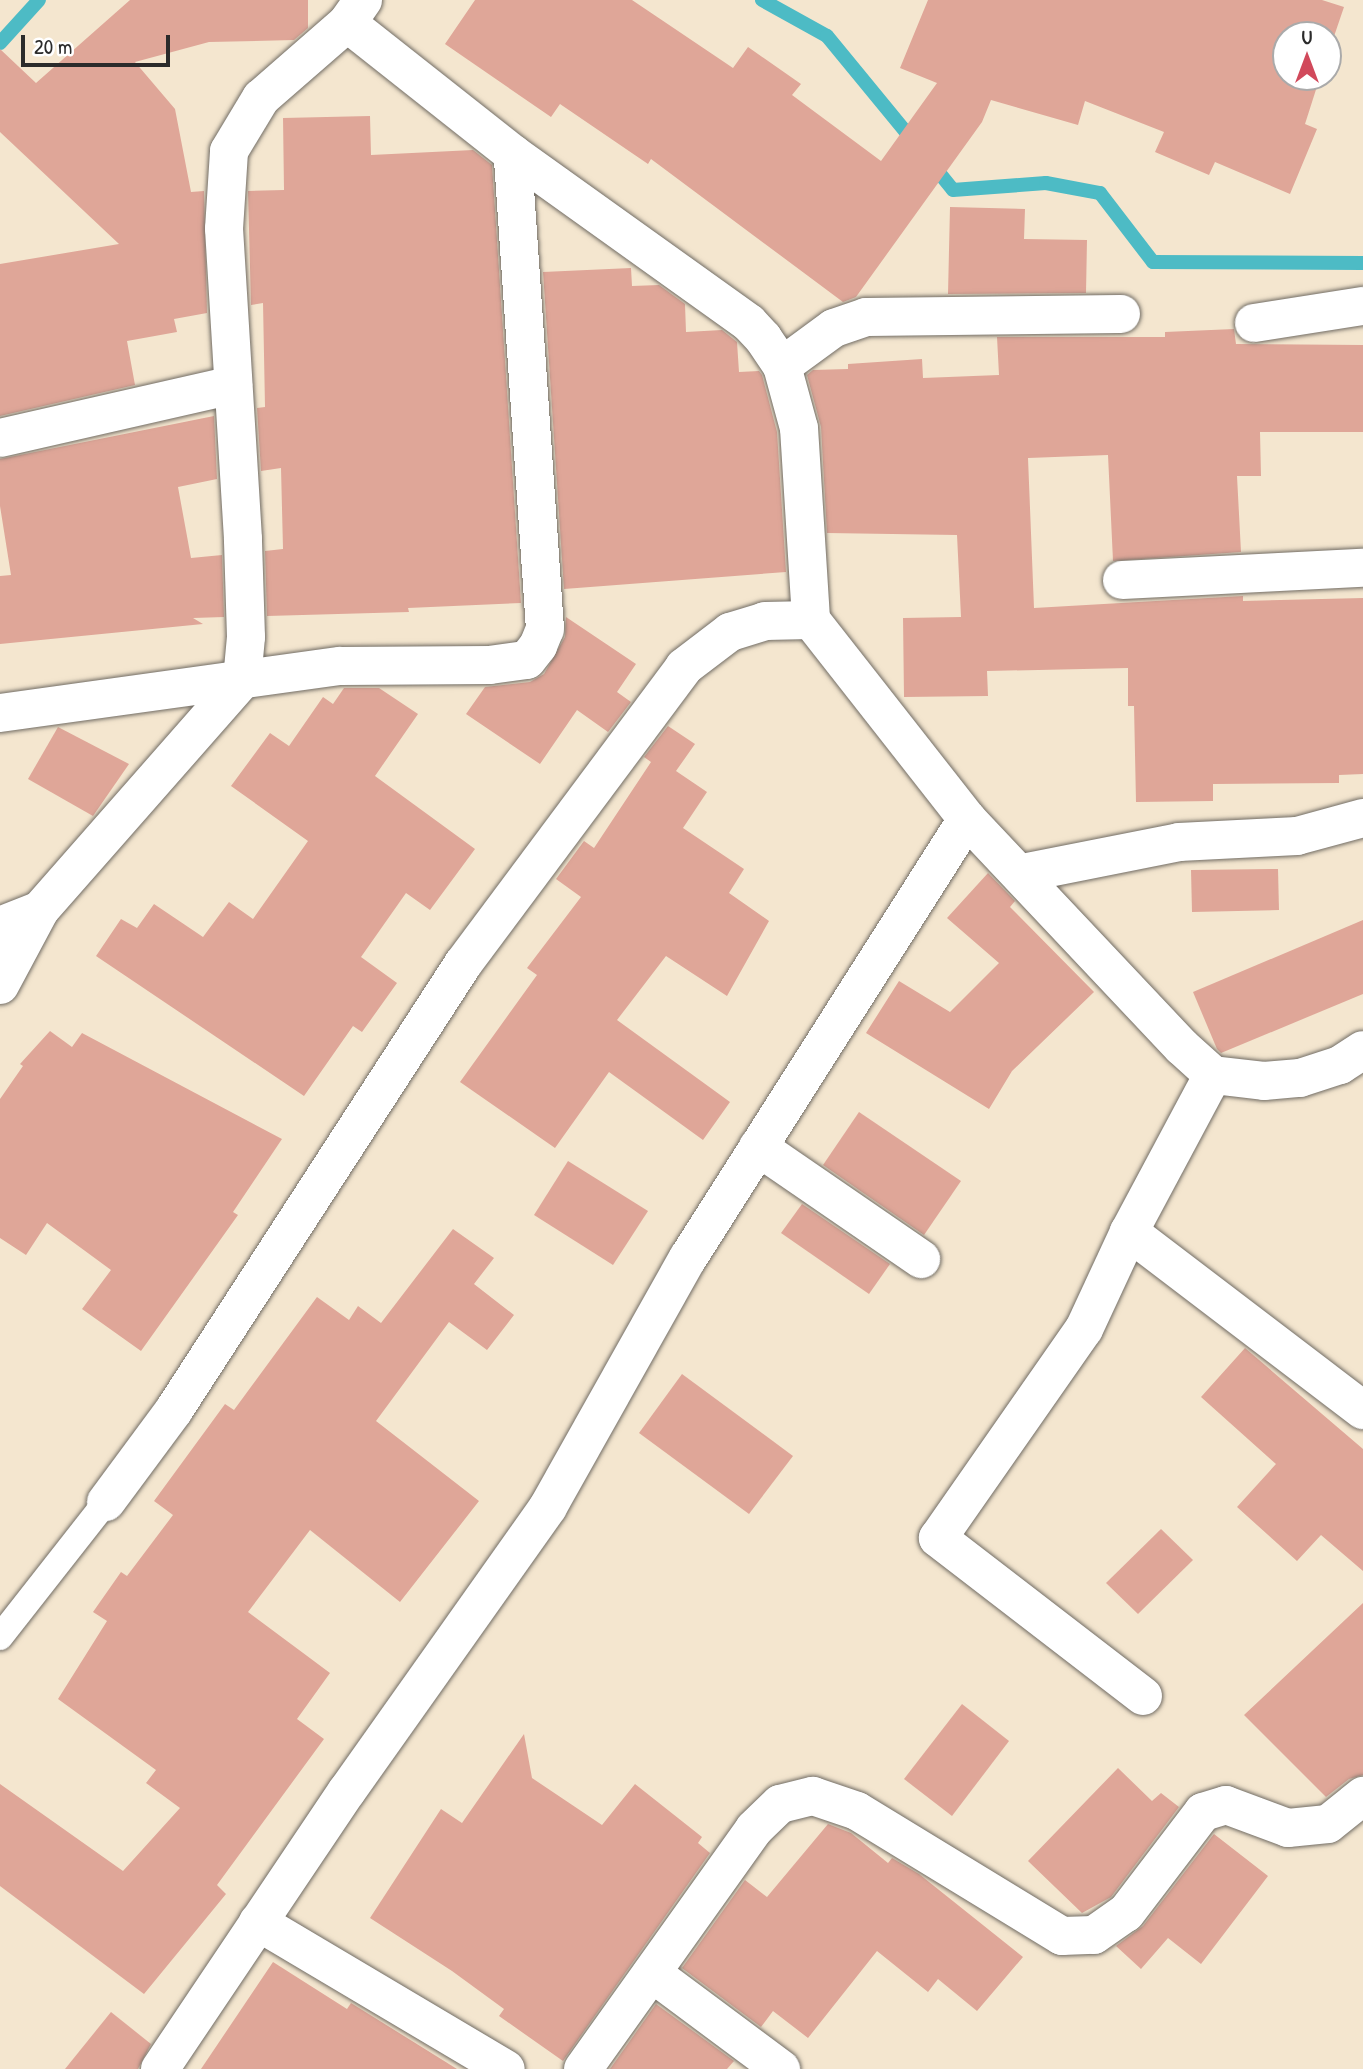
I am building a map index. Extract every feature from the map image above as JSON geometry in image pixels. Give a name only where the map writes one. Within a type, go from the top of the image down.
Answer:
[{"type":"street","points":[[0,985],[40,910],[242,680],[246,637],[224,229],[229,151],[261,98],[355,12],[513,154],[749,323],[782,366],[802,447],[811,620],[967,819],[1023,873],[1213,1075],[1264,1081],[1300,1078],[1340,1065],[1363,1050]]},
{"type":"street","points":[[0,713],[340,666],[490,665],[527,660],[538,646],[545,629],[513,154]]},
{"type":"street","points":[[1254,323],[1363,306]]},
{"type":"street","points":[[782,366],[834,328],[866,317],[1121,314]]},
{"type":"street","points":[[0,438],[233,385]]},
{"type":"street","points":[[1122,580],[1363,568]]},
{"type":"street","points":[[106,1502],[174,1410],[463,964],[684,667],[730,632],[765,621],[811,620]]},
{"type":"street","points":[[1023,873],[1179,842],[1297,836],[1363,818]]},
{"type":"street","points":[[160,2069],[258,1922],[548,1507],[688,1258],[967,819]]},
{"type":"street","points":[[0,926],[40,910]]},
{"type":"street","points":[[1143,1696],[937,1538],[1084,1329],[1129,1232],[1213,1075]]},
{"type":"street","points":[[758,1147],[921,1259]]},
{"type":"street","points":[[1129,1232],[1363,1410]]},
{"type":"street","points":[[583,2069],[754,1829],[780,1804],[813,1796],[857,1811],[1062,1936],[1094,1935],[1126,1913],[1203,1812],[1226,1805],[1288,1828],[1328,1824],[1363,1796]]},
{"type":"street","points":[[258,1922],[506,2069]]},
{"type":"street","points":[[652,1973],[781,2069]]},
{"type":"lane","points":[[0,1637],[106,1502]]},
{"type":"building","points":[[130,0],[308,0],[308,28],[294,40],[209,42],[135,62],[175,109],[191,192],[204,191],[207,313],[174,319],[177,332],[127,341],[135,385],[0,416],[0,264],[119,244],[0,132],[0,49],[36,83]]},
{"type":"building","points":[[475,0],[632,0],[733,68],[748,47],[801,84],[792,95],[881,161],[937,83],[900,68],[928,0],[1322,0],[1344,7],[1339,21],[1272,21],[1272,91],[1316,91],[1305,124],[1317,129],[1290,194],[1215,162],[1209,175],[1155,152],[1164,132],[1085,101],[1078,125],[991,100],[982,122],[856,297],[843,302],[651,159],[648,164],[560,104],[551,117],[445,44]]},
{"type":"building","points":[[370,116],[371,155],[473,150],[492,165],[521,603],[408,608],[409,612],[267,616],[265,551],[283,549],[281,468],[261,471],[257,408],[265,407],[263,303],[251,305],[248,191],[284,190],[283,118]]},
{"type":"building","points":[[950,207],[1025,209],[1024,239],[1087,240],[1086,293],[948,294]]},
{"type":"building","points":[[631,268],[632,286],[659,285],[685,304],[686,332],[722,330],[737,342],[739,372],[759,371],[762,375],[777,432],[786,572],[564,589],[543,272]]},
{"type":"building","points":[[1234,329],[1236,344],[1363,345],[1363,432],[1260,432],[1261,476],[1237,476],[1241,552],[1113,561],[1108,455],[1028,458],[1034,608],[1243,596],[1243,601],[1363,598],[1363,774],[1339,775],[1339,783],[1213,784],[1213,801],[1136,802],[1134,706],[1128,706],[1128,668],[987,671],[988,696],[904,697],[903,618],[961,617],[957,535],[827,533],[821,427],[807,375],[813,370],[848,369],[848,364],[922,359],[923,378],[999,375],[997,337],[1165,337],[1165,332]]},
{"type":"building","points":[[214,416],[217,479],[178,487],[191,558],[222,555],[224,617],[193,618],[203,624],[0,644],[0,576],[11,575],[0,506],[0,459]]},
{"type":"building","points":[[566,617],[636,664],[617,692],[631,702],[608,732],[577,710],[540,764],[466,714],[485,687],[530,682],[544,674],[565,637]]},
{"type":"building","points":[[344,688],[379,688],[418,714],[375,776],[475,849],[430,910],[406,893],[361,957],[397,983],[362,1032],[353,1026],[304,1096],[96,956],[121,919],[137,928],[154,904],[203,937],[229,902],[253,919],[308,841],[231,786],[270,733],[289,746],[323,697],[333,704]]},
{"type":"building","points":[[668,726],[695,744],[676,771],[707,792],[683,828],[744,869],[729,893],[769,921],[727,996],[666,956],[617,1020],[730,1102],[703,1140],[609,1072],[555,1148],[460,1082],[537,975],[527,968],[581,897],[556,879],[584,841],[594,848],[651,762],[644,757]]},
{"type":"building","points":[[58,727],[129,764],[93,816],[28,779]]},
{"type":"building","points":[[1278,869],[1279,910],[1192,912],[1191,870]]},
{"type":"building","points":[[988,873],[1015,901],[1010,907],[1094,992],[1012,1071],[989,1109],[866,1033],[899,981],[950,1012],[999,963],[947,918]]},
{"type":"building","points":[[1363,920],[1363,994],[1221,1053],[1217,1049],[1193,992]]},
{"type":"building","points":[[50,1031],[72,1047],[82,1033],[282,1139],[233,1212],[238,1215],[141,1351],[82,1309],[111,1270],[47,1223],[26,1255],[0,1238],[0,1099],[23,1066],[20,1064]]},
{"type":"building","points":[[859,1112],[961,1181],[924,1235],[823,1165]]},
{"type":"building","points":[[568,1161],[648,1211],[613,1265],[534,1215]]},
{"type":"building","points":[[802,1204],[890,1264],[869,1294],[781,1233]]},
{"type":"building","points":[[453,1229],[494,1258],[474,1284],[514,1315],[487,1350],[449,1322],[376,1421],[479,1501],[400,1602],[310,1530],[248,1612],[330,1673],[297,1719],[324,1739],[217,1885],[226,1894],[144,1994],[0,1886],[0,1784],[123,1871],[180,1808],[146,1783],[156,1770],[58,1699],[107,1621],[93,1612],[121,1572],[127,1576],[173,1515],[154,1501],[225,1404],[234,1410],[317,1297],[349,1320],[358,1306],[381,1323]]},
{"type":"building","points":[[1245,1348],[1363,1449],[1363,1571],[1321,1535],[1297,1561],[1237,1507],[1276,1464],[1201,1397]]},
{"type":"building","points":[[682,1374],[793,1456],[749,1514],[639,1433]]},
{"type":"building","points":[[1161,1529],[1193,1560],[1138,1614],[1106,1583]]},
{"type":"building","points":[[1363,1603],[1363,1775],[1349,1779],[1326,1797],[1244,1715]]},
{"type":"building","points":[[962,1704],[1009,1741],[952,1816],[904,1779]]},
{"type":"building","points":[[524,1734],[532,1778],[602,1825],[635,1784],[702,1837],[698,1843],[710,1853],[563,2061],[499,2016],[504,2009],[452,1971],[370,1918],[441,1809],[462,1823]]},
{"type":"building","points":[[1118,1768],[1152,1801],[1161,1793],[1179,1807],[1111,1897],[1082,1913],[1028,1861]]},
{"type":"building","points":[[828,1824],[851,1833],[888,1863],[892,1858],[919,1874],[1023,1957],[977,2011],[938,1979],[928,1992],[877,1951],[808,2038],[773,2011],[761,2027],[682,1968],[745,1880],[767,1897]]},
{"type":"building","points":[[1214,1834],[1268,1876],[1201,1964],[1168,1938],[1141,1969],[1116,1946],[1143,1926]]},
{"type":"building","points":[[273,1962],[347,2009],[351,2003],[457,2069],[201,2069]]},
{"type":"building","points":[[656,2004],[734,2061],[727,2069],[610,2069]]},
{"type":"building","points":[[111,2012],[151,2044],[138,2069],[65,2069]]},
{"type":"waterway","points":[[0,43],[39,0]]},
{"type":"waterway","points":[[762,0],[827,36],[915,143]]},
{"type":"waterway","points":[[932,164],[953,190],[1046,183],[1100,193],[1153,262],[1363,263]]}]
